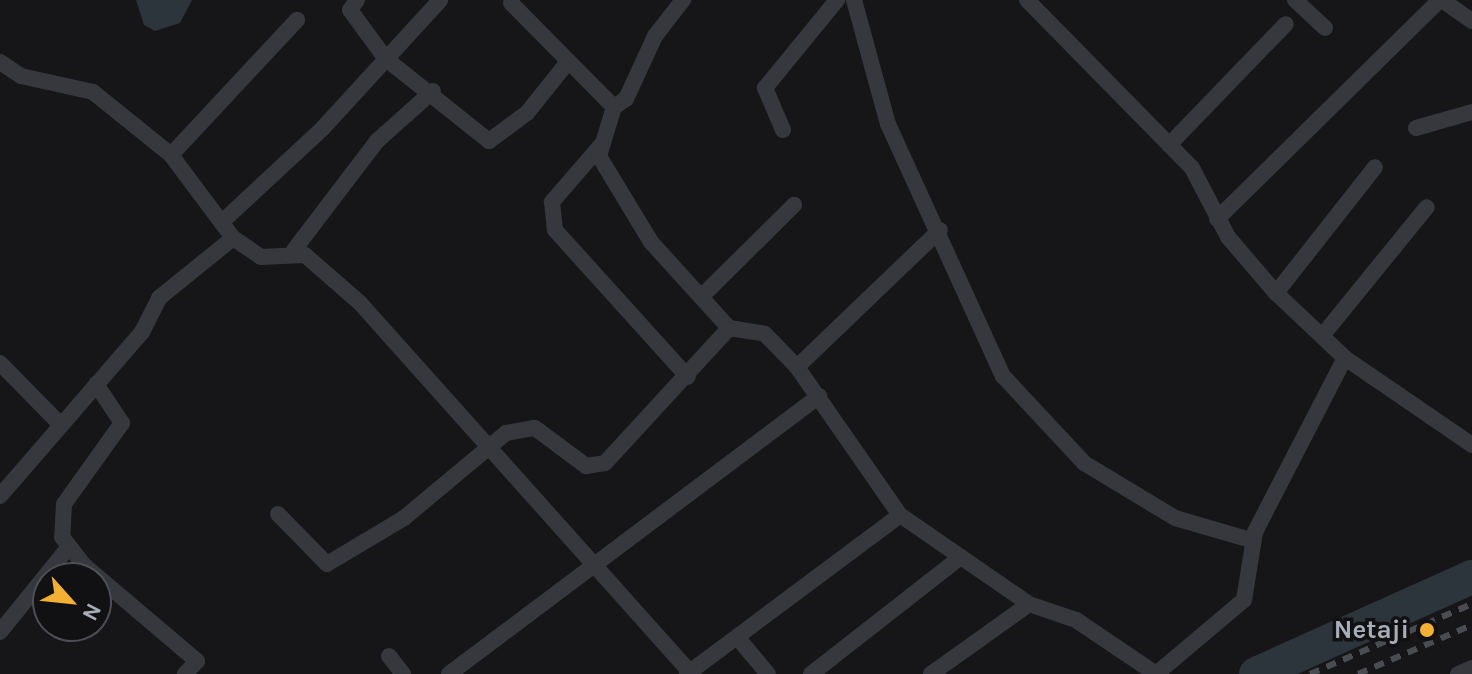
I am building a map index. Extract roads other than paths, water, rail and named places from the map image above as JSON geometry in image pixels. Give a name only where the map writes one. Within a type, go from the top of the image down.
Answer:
[{"type":"street","points":[[357,0],[350,10],[386,59],[433,91],[492,142],[527,113],[567,63]]},
{"type":"street","points":[[223,221],[386,59],[440,0]]},
{"type":"street","points":[[683,0],[655,36],[626,99],[614,107],[599,156],[651,242],[729,328],[765,334],[797,367],[900,515],[1029,604],[1076,620],[1156,674],[1244,600],[1255,537],[1345,358]]},
{"type":"street","points":[[783,130],[766,96],[768,80],[837,0]]},
{"type":"street","points":[[854,0],[888,124],[940,230],[1003,376],[1055,436],[1084,463],[1175,518],[1255,537]]},
{"type":"street","points":[[1027,0],[1192,168],[1217,219],[1276,293],[1345,358],[1472,445]]},
{"type":"street","points":[[1295,0],[1325,28]]},
{"type":"street","points":[[1217,219],[1441,0],[1472,21]]},
{"type":"street","points":[[511,3],[567,63],[614,107]]},
{"type":"street","points":[[171,155],[297,20]]},
{"type":"street","points":[[1169,145],[1286,24]]},
{"type":"street","points":[[2,68],[93,92],[171,155],[233,238],[261,257],[294,250],[377,141],[433,91]]},
{"type":"street","points":[[1416,128],[1472,112]]},
{"type":"street","points":[[603,143],[552,202],[555,230],[688,377]]},
{"type":"street","points":[[1276,293],[1375,167]]},
{"type":"street","points":[[701,297],[794,205]]},
{"type":"street","points":[[1322,336],[1427,207]]},
{"type":"street","points":[[797,367],[940,230]]},
{"type":"street","points":[[0,496],[96,384],[165,292],[233,238]]},
{"type":"street","points":[[294,250],[360,303],[484,447],[689,673],[900,515]]},
{"type":"street","points":[[278,514],[321,561],[337,561],[404,518],[484,447],[535,428],[586,466],[605,463],[688,377],[729,328]]},
{"type":"street","points":[[0,363],[60,424]]},
{"type":"street","points":[[96,384],[122,423],[64,504],[68,548],[197,661],[185,674]]},
{"type":"street","points":[[449,674],[591,564],[819,396]]},
{"type":"street","points":[[0,632],[68,548]]},
{"type":"street","points":[[811,674],[961,557]]},
{"type":"street","points":[[931,674],[1029,604]]},
{"type":"street","points":[[737,637],[768,674]]},
{"type":"street","points":[[389,656],[403,674]]},
{"type":"street","points":[[1458,674],[1472,668]]},
{"type":"waterway","points":[[1256,674],[1472,577]]},
{"type":"railway","points":[[1310,674],[1472,604]]},
{"type":"railway","points":[[1358,674],[1472,625]]},
{"type":"place","name":"Netaji","points":[[1427,630]]}]
